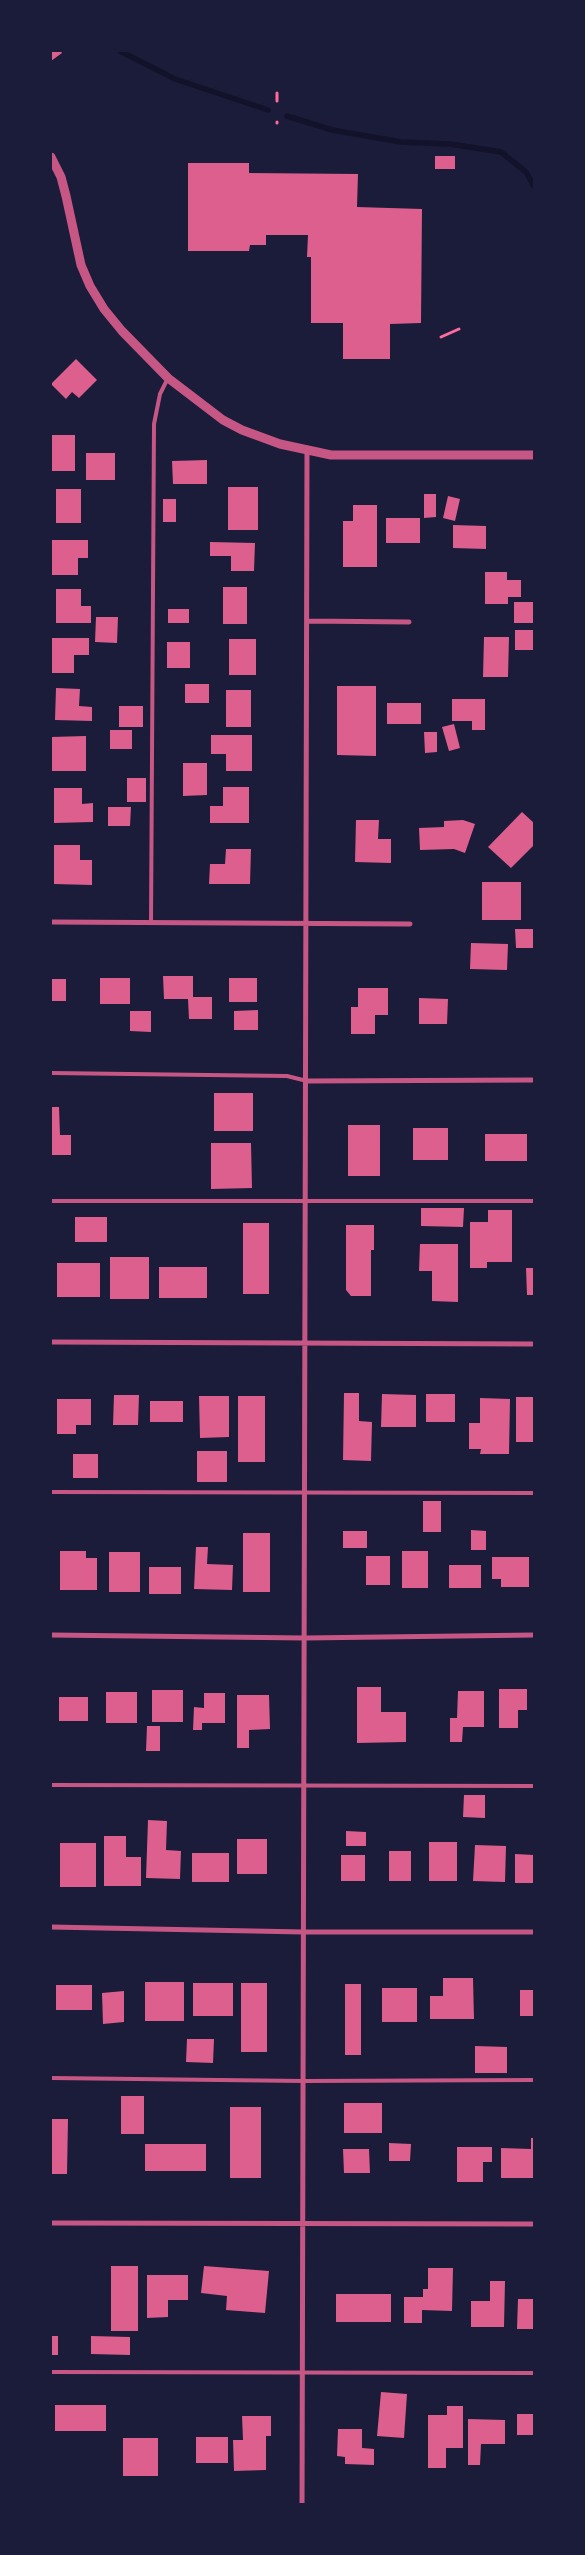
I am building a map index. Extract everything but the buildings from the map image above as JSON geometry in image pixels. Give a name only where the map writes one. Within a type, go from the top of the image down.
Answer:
[{"type":"street","points":[[51,157],[61,177],[74,244],[90,286],[122,331],[168,378],[187,395],[229,424],[262,438],[331,456],[534,455]]},
{"type":"street","points":[[302,2504],[307,451]]},
{"type":"street","points":[[307,621],[410,622]]},
{"type":"street","points":[[51,922],[410,924]]},
{"type":"street","points":[[306,1081],[534,1080]]},
{"type":"street","points":[[51,1342],[534,1344]]},
{"type":"street","points":[[51,1635],[305,1638],[534,1636]]},
{"type":"street","points":[[51,1927],[303,1932],[534,1932]]},
{"type":"street","points":[[51,2223],[534,2224]]},
{"type":"lane","points":[[152,923],[154,424],[160,394],[168,378]]},
{"type":"lane","points":[[51,1073],[287,1076],[306,1081]]},
{"type":"lane","points":[[51,1200],[534,1201]]},
{"type":"lane","points":[[51,1492],[534,1493]]},
{"type":"lane","points":[[51,1785],[534,1786]]},
{"type":"lane","points":[[51,2078],[304,2081],[534,2080]]},
{"type":"lane","points":[[51,2372],[534,2373]]},
{"type":"path","points":[[277,93],[277,101]]},
{"type":"path","points":[[441,337],[459,328]]},
{"type":"waterway","points":[[120,51],[175,79],[268,110]]},
{"type":"waterway","points":[[287,116],[332,130],[401,142],[450,144],[501,152],[526,172],[534,186]]}]
